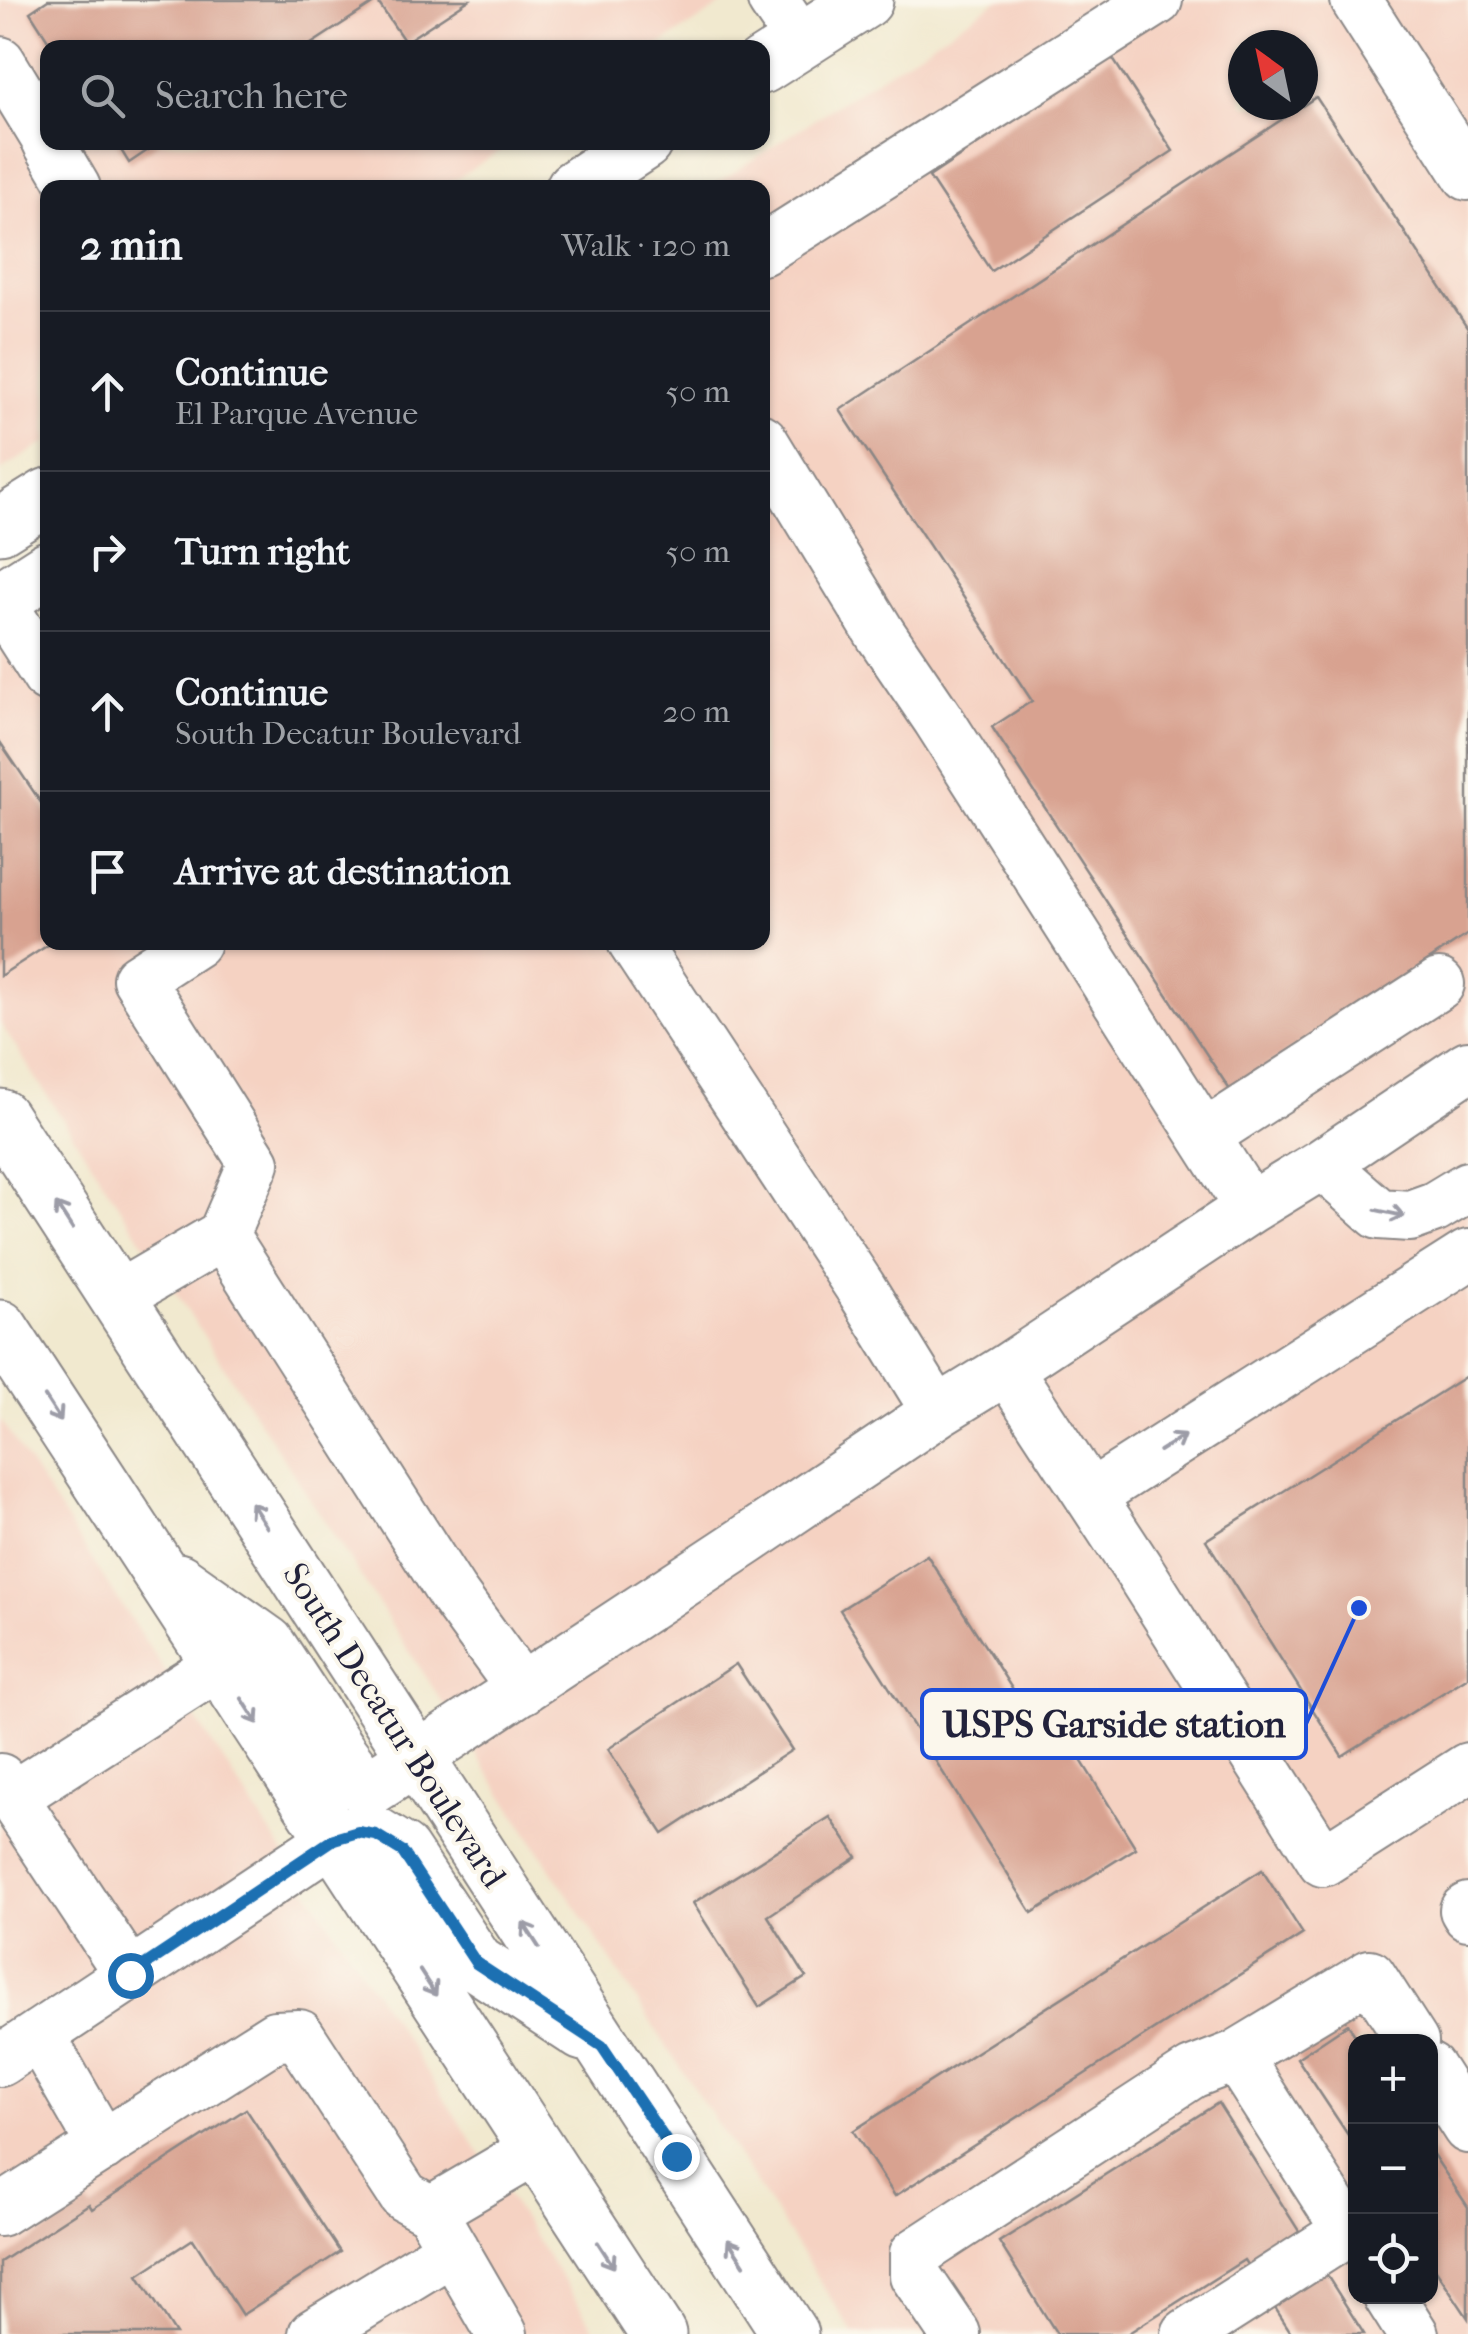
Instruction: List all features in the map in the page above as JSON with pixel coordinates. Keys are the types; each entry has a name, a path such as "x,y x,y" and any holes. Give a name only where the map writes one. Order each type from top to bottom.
{"main road":[{"path":"779,36 866,0"},
{"path":"0,601 40,574"},
{"name":"South Decatur Boulevard","path":"0,1117 790,2334"},
{"path":"5,1349 155,1564 658,2334"},
{"path":"155,1564 267,1644 361,1783 373,1786 416,1758"},
{"path":"334,1839 358,1832 376,1835 402,1851 476,1963 602,2046"}],"street":[{"path":"770,245 1158,0"},
{"path":"1356,0 1468,175"},
{"path":"0,62 40,129"},
{"path":"53,150 70,180"},
{"path":"770,453 881,635 1250,1208"},
{"path":"0,601 40,664"},
{"path":"117,1298 222,1235 254,1163 138,979 183,950"},
{"path":"639,950 851,1273 937,1412"},
{"path":"1204,1136 1439,984"},
{"path":"416,1758 1468,1066"},
{"path":"1322,1164 1378,1214 1410,1216 1468,1187"},
{"path":"222,1235 452,1593 522,1689"},
{"path":"1090,1496 1468,1254"},
{"path":"1007,1369 1323,1861 1468,1768"},
{"path":"130,1975 6,1788 220,1664"},
{"path":"103,2146 20,2048 334,1839"},
{"path":"954,2334 916,2275 914,2254 1192,2073 1236,2056 1370,1975 1407,2034"},
{"path":"0,2211 276,2036 299,2035 404,2196 442,2230 502,2334"},
{"path":"1236,2056 1348,2231"},
{"path":"1438,2081 1468,2128"},
{"path":"314,2334 537,2150"},
{"path":"1187,2334 1348,2239"},
{"path":"1395,2304 1413,2334"}],"shaded area":[{"path":"0,0 730,0 668,40 40,40 40,150 501,150 454,180 40,180 40,446 0,471"},
{"path":"998,0 1468,0 1468,2334 854,2334 0,1023 0,652 40,626 40,950 770,950 770,180 722,180"},
{"path":"0,1419 598,2334 0,2334"}],"building":[{"path":"48,0 469,0 408,40 404,40 377,1 317,40 48,40 30,12"},
{"path":"1111,56 1173,151 991,271 929,177"},
{"path":"1318,100 1468,329 1468,934 1230,1090 992,727 1032,701 840,410 1281,120 1318,120"},
{"path":"121,150 148,150 129,163"},
{"path":"0,742 40,801 40,950 0,976"},
{"path":"1468,1375 1468,1677 1342,1756 1206,1540"},
{"path":"927,1555 1037,1728 1054,1717 1136,1848 1032,1913 840,1610"},
{"path":"736,1664 792,1750 663,1834 608,1749"},
{"path":"830,1817 857,1857 768,1916 806,1977 759,2007 693,1903"},
{"path":"1262,1870 1303,1934 895,2196 853,2131"},
{"path":"1348,2024 1354,2034 1348,2034 1348,2135 1297,2058"},
{"path":"1218,2103 1364,2334 1292,2334 1244,2260 1127,2334 1057,2334 999,2242"},
{"path":"246,2109 340,2252 242,2315 193,2239 138,2275 176,2334 0,2334 0,2262 89,2204 92,2209"},
{"path":"1438,2162 1468,2207 1468,2318 1438,2273"}],"place":[{"name":"USPS Garside station","path":"1359,1608"}],"route":[{"path":"130,1975 334,1839 358,1832 376,1835 402,1851 476,1963 602,2046 676,2156"}]}
